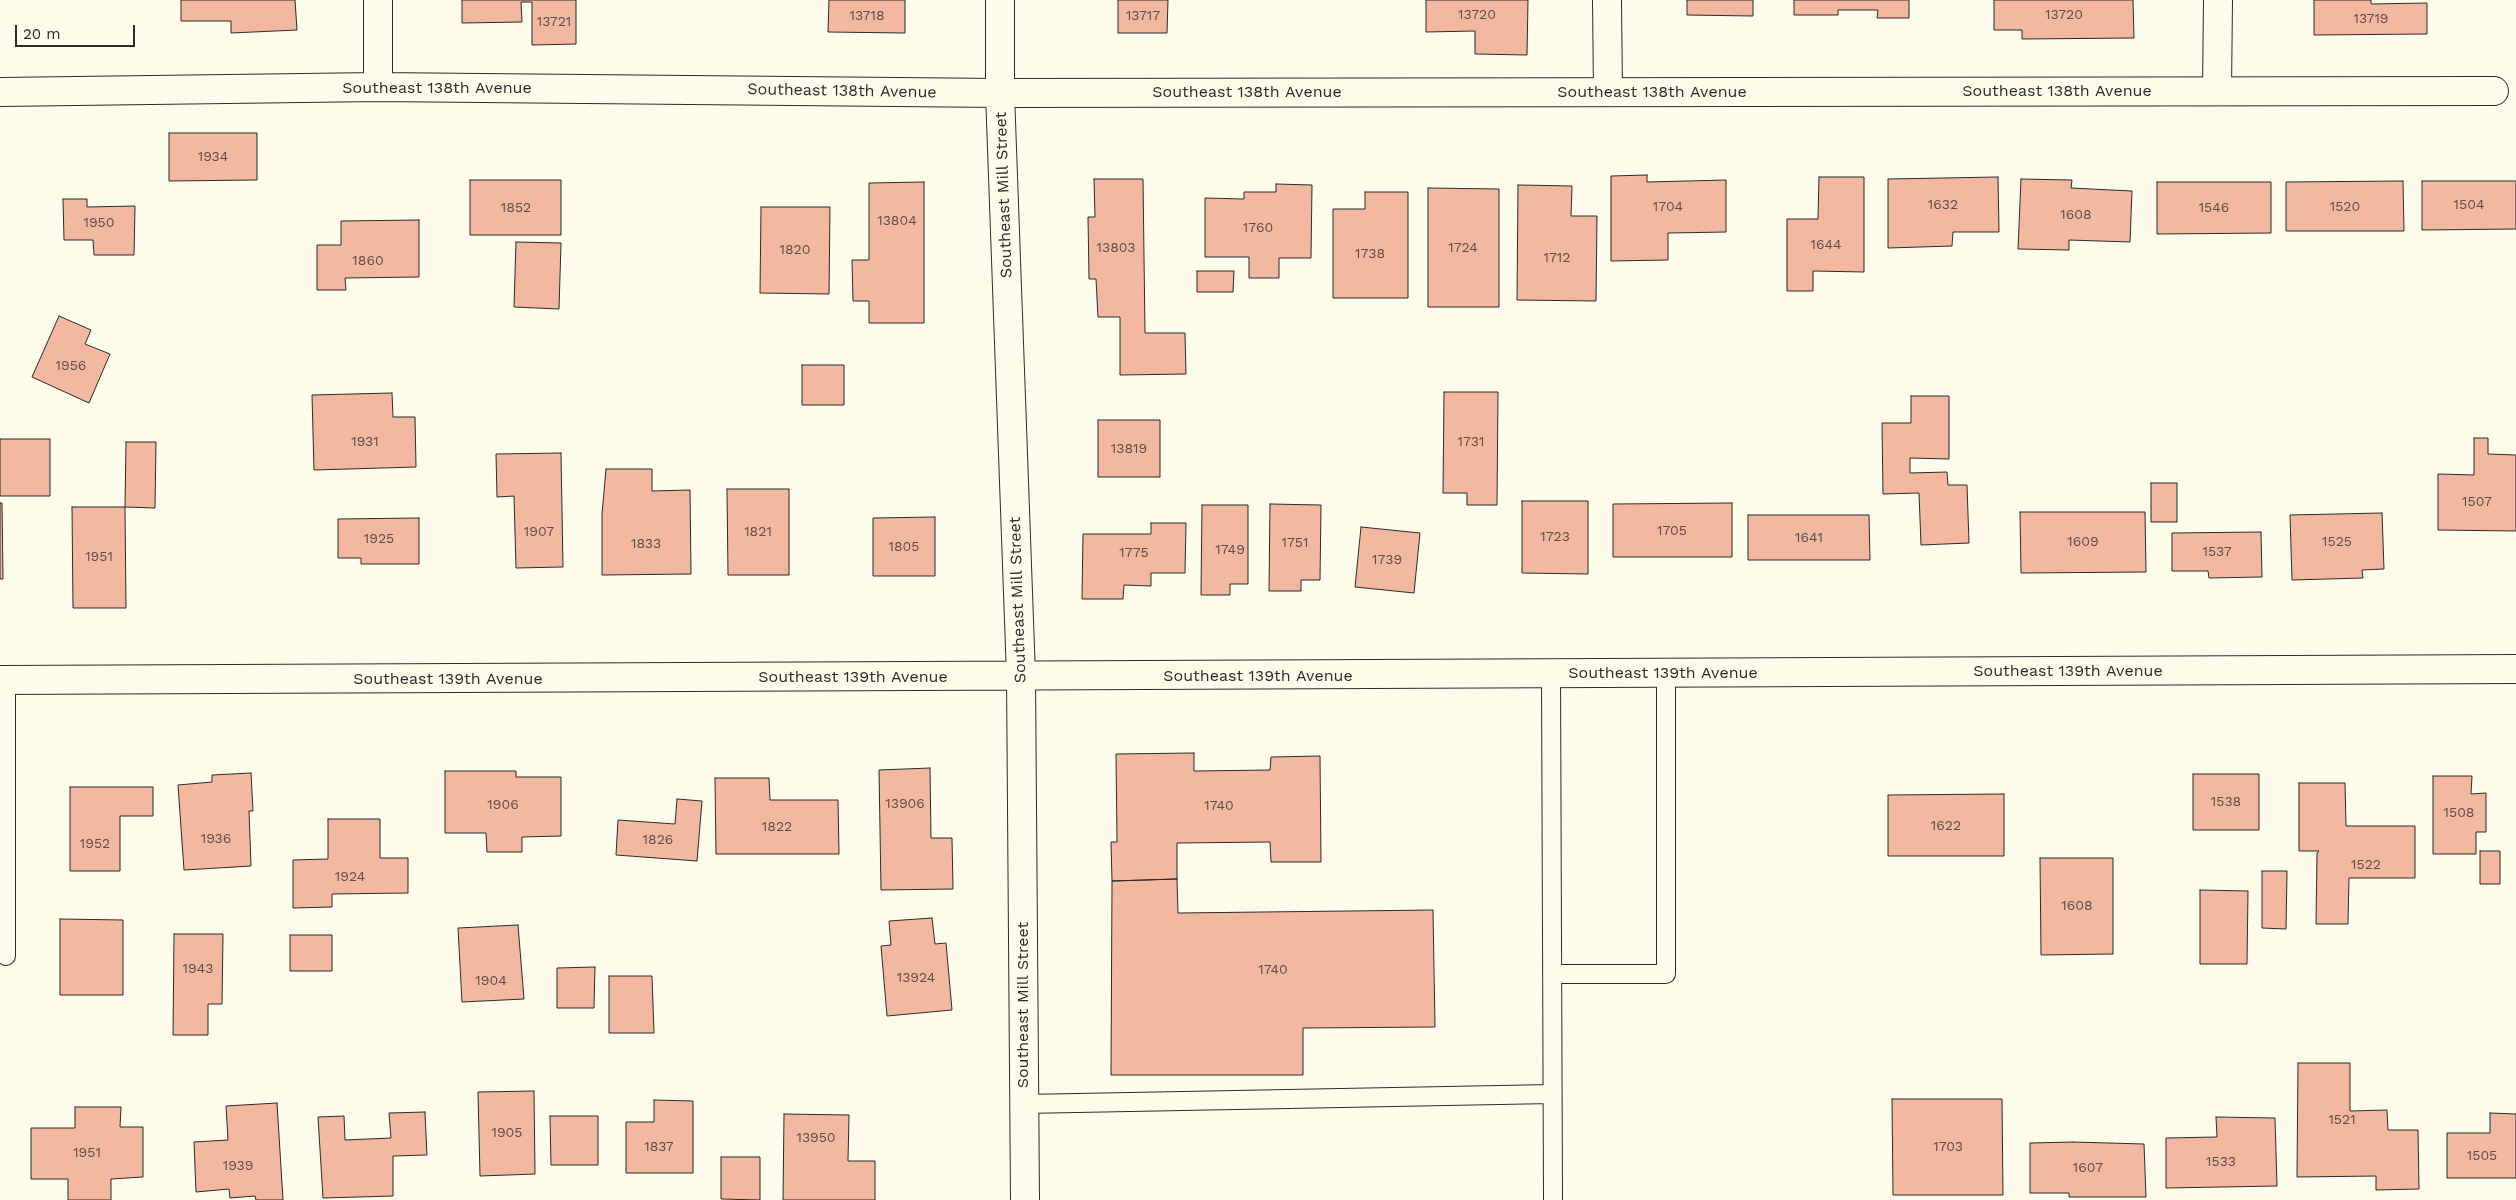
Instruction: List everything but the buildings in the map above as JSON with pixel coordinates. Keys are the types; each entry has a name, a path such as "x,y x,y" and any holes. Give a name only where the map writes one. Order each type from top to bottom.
{"street":[{"path":"378,0 378,87"},
{"name":"Southeast Mill Street","path":"1000,0 1000,93 1021,676 1025,1200"},
{"path":"1608,0 1608,92"},
{"path":"2217,91 2218,0"},
{"name":"Southeast 138th Avenue","path":"0,92 378,87 1000,93 2494,91"},
{"name":"Southeast 139th Avenue","path":"3,680 2516,669"}],"lane":[{"path":"1552,974 1666,974 1666,673"},
{"path":"1551,674 1553,1200"},
{"path":"3,680 6,956"},
{"path":"1024,1104 1552,1094"}]}
